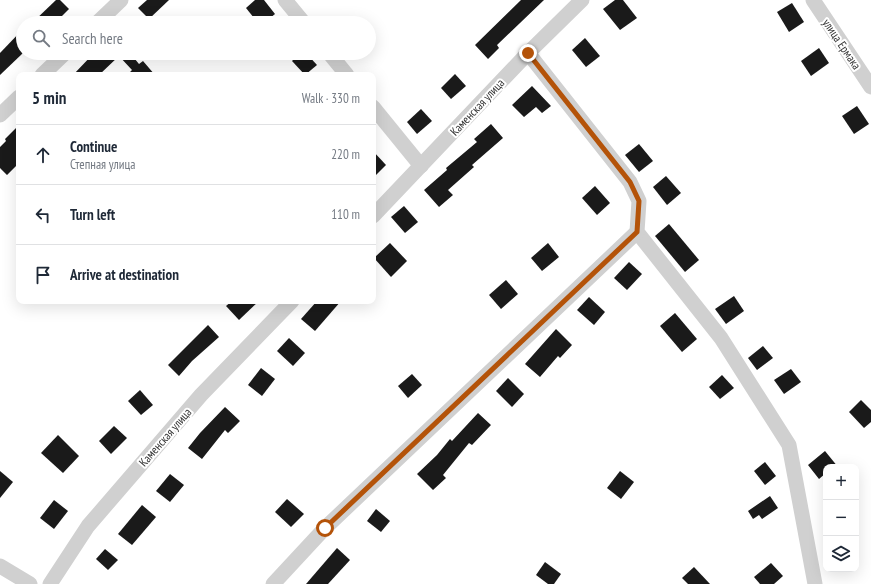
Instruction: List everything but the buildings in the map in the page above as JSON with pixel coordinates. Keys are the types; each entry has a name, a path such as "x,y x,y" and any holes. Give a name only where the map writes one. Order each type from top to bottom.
{"street":[{"path":"105,16 122,0"},
{"path":"285,0 298,16"},
{"name":"Каменская улица","path":"376,213 528,53 582,0"},
{"name":"улица Ермака","path":"813,0 871,87"},
{"path":"528,53 630,182 639,201 637,232 721,338 789,445 815,584"},
{"path":"45,72 58,60"},
{"path":"335,60 345,72"},
{"path":"0,115 16,100"},
{"path":"376,111 421,166"},
{"path":"273,584 325,528 637,232"},
{"name":"Каменская улица","path":"50,584 88,526 202,395 289,304"},
{"path":"0,566 30,584"}],"route":[{"path":"325,528 637,232 639,201 630,182 528,53"}]}
